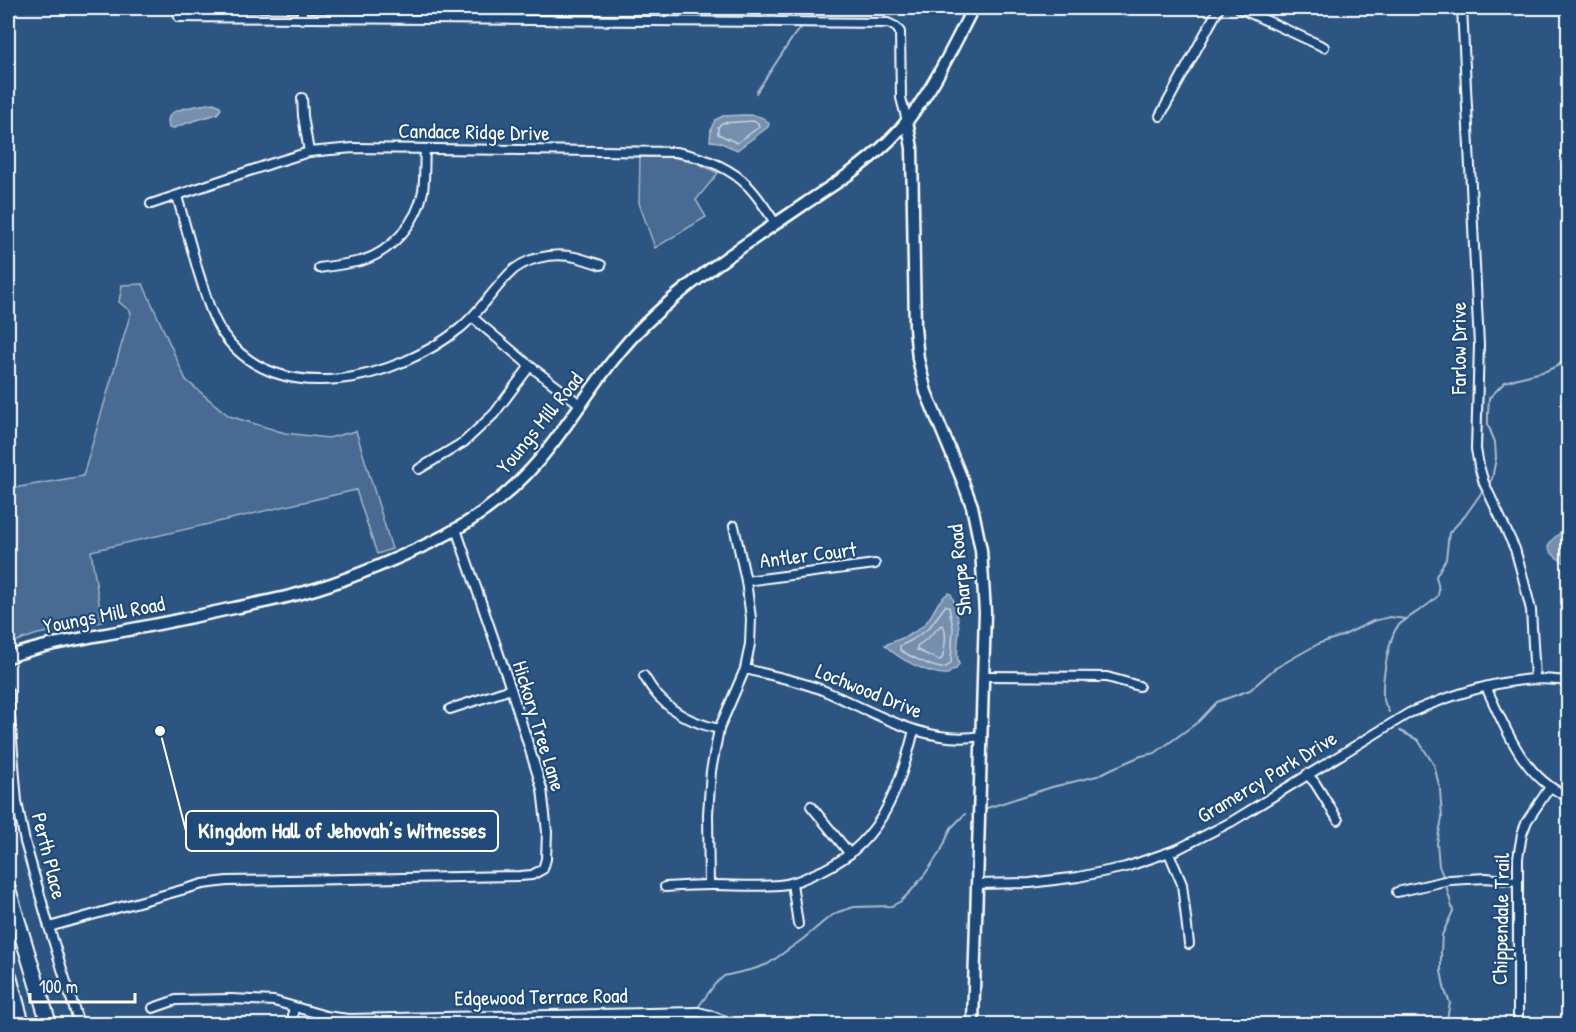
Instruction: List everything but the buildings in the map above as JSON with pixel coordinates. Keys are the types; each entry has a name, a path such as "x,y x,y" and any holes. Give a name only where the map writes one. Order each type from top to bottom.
{"highway":[{"path":"8,889 49,1024"},
{"path":"8,974 22,1024"}],"street":[{"path":"302,8 302,19"},
{"name":"Youngs Mill Road","path":"8,657 31,649 147,627 305,592 371,568 456,530 494,504 527,475 551,447 629,341 660,309 692,283 850,174 890,140 922,102 973,8"},
{"path":"1160,116 1219,8"},
{"path":"1239,8 1324,47"},
{"name":"Farlow Drive","path":"1462,8 1479,345 1476,449 1484,483 1515,549 1522,574 1531,610 1535,679"},
{"path":"179,17 888,23 900,32 901,98 907,121"},
{"path":"302,98 309,152"},
{"name":"Sharpe Road","path":"907,121 912,148 915,328 918,359 926,392 972,506 983,562 985,595 973,1024"},
{"name":"Candace Ridge Drive","path":"151,204 309,152 353,148 676,152 693,155 732,172 747,185 776,224"},
{"path":"319,268 360,261 373,256 385,250 404,232 416,213 423,192 425,150"},
{"path":"177,196 213,316 222,333 245,357 273,373 287,377 322,381 346,378 385,369 424,353 460,329 509,273 522,264 540,257 573,256 601,265"},
{"path":"472,317 581,405"},
{"path":"419,469 464,442 494,414 530,366"},
{"path":"709,885 709,789 719,729 745,669 750,644 751,618 746,581 734,526"},
{"name":"Hickory Tree Lane","path":"49,927 203,884 227,881 520,876 532,875 543,869 546,859 547,832 542,789 511,689 456,530"},
{"name":"Antler Court","path":"746,581 875,564"},
{"name":"Lochwood Drive","path":"745,669 805,683 914,730 948,737 981,736"},
{"path":"644,676 660,699 675,711 691,721 719,729"},
{"path":"983,676 1107,677 1139,686"},
{"name":"Gramercy Park Drive","path":"976,884 1030,883 1078,877 1126,867 1169,853 1231,822 1409,713 1460,693 1486,687 1535,679 1569,681"},
{"path":"1486,687 1506,732 1520,756 1550,787 1569,796"},
{"path":"450,709 511,689"},
{"name":"Perth Place","path":"8,692 17,802 49,927 80,1024"},
{"path":"665,887 762,886 792,883 840,862 864,842 887,810 902,772 914,730"},
{"path":"1307,774 1338,820"},
{"name":"Chippendale Trail","path":"1518,1024 1518,858 1527,821 1550,787"},
{"path":"811,806 849,854"},
{"path":"1169,853 1182,884 1189,944"},
{"path":"1397,892 1449,880 1486,878 1517,881"},
{"path":"792,883 798,924"},
{"name":"Edgewood Terrace Road","path":"153,1008 176,1000 231,999 274,1001 326,1016 348,1019 698,1012 733,1024"},
{"path":"293,1007 293,1024"}],"shaded area":[{"path":"640,157 673,157 695,162 718,173 696,200 706,217 655,248 639,203"},
{"path":"143,284 186,380 229,416 285,433 328,438 356,431 392,549 377,554 356,490 91,551 102,622 38,634 8,644 8,489 83,476 131,312 119,302 122,285"}],"water":[{"path":"214,103 221,109 217,114 169,128 169,117 174,112"},
{"path":"723,116 761,117 767,121 768,127 737,150 719,142 710,141 711,129 715,120"},
{"path":"1568,526 1568,564 1556,558 1548,547 1552,540"},
{"path":"949,593 955,606 959,629 957,651 959,664 956,669 948,674 940,674 923,669 906,661 885,645 921,628 941,599"}],"waterway":[{"path":"8,33 12,28 17,8"},
{"path":"810,18 819,8"},
{"path":"756,93 802,27"},
{"path":"1488,484 1492,479 1496,458 1495,442 1488,425 1489,398 1505,382 1546,371 1559,365 1568,354"},
{"path":"1389,712 1384,699 1383,687 1387,659 1395,631 1402,622 1432,602 1438,595 1436,576 1446,559 1449,533 1465,516 1484,489"},
{"path":"987,808 1052,787 1097,776 1141,756 1155,753 1198,722 1217,702 1250,690 1274,669 1320,643 1342,636 1373,621 1390,617 1406,619"},
{"path":"1400,731 1418,740 1434,765 1440,789 1442,818 1437,843 1439,866 1443,876"},
{"path":"696,1010 715,984 724,976 768,964 838,912 854,907 892,906 901,901 925,874 941,851 951,828 965,814"},
{"path":"1446,885 1453,911 1442,935 1441,971 1450,1003 1446,1024"},
{"path":"686,1024 693,1015"}],"place":[{"name":"Kingdom Hall of Jehovah’s Witnesses","path":"160,731"}]}
